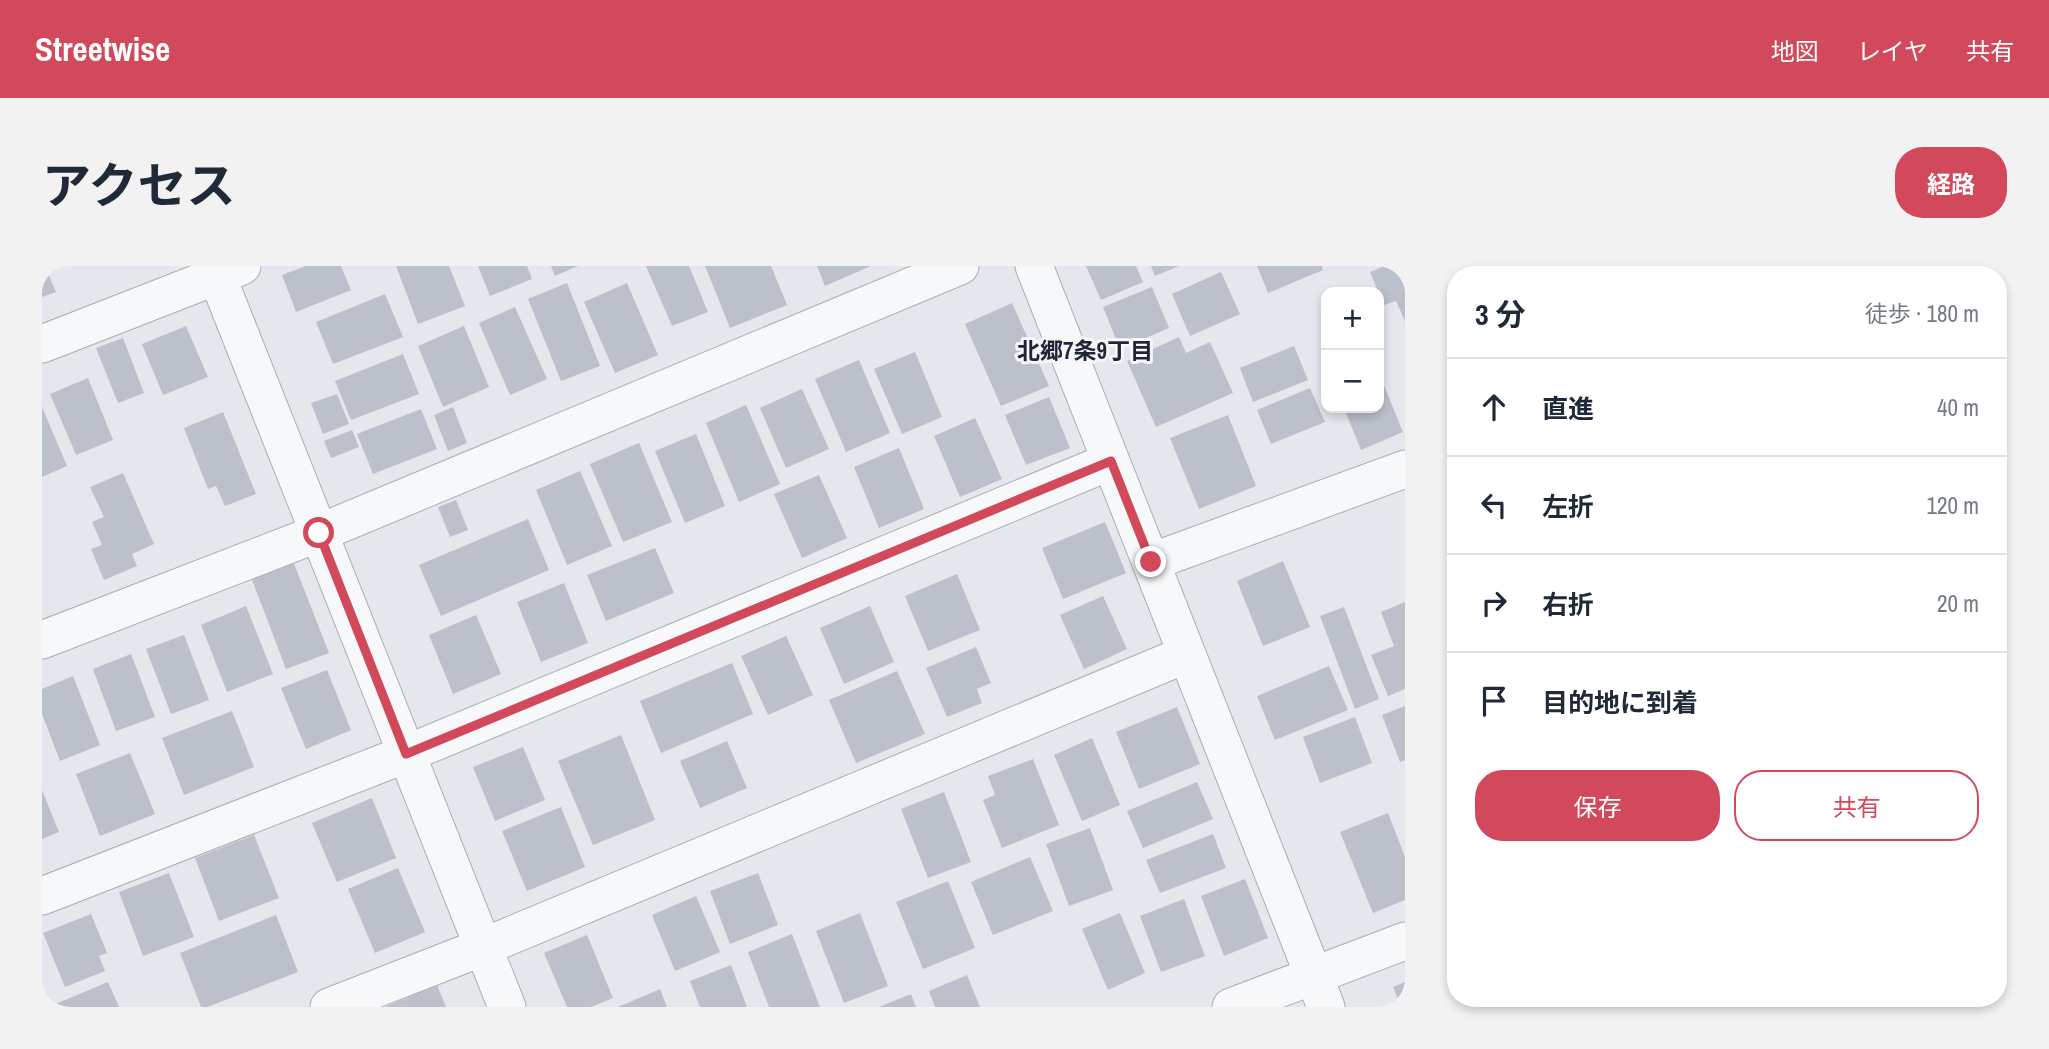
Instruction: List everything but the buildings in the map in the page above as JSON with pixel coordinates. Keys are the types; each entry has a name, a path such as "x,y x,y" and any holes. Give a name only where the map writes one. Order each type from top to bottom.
{"street":[{"path":"42,639 319,533 960,266"},
{"path":"1034,266 1319,991"},
{"path":"42,344 224,269 319,533 507,1007"},
{"path":"42,896 406,754 1111,461"},
{"path":"1151,562 1405,469"},
{"path":"329,1007 483,947 1187,654"},
{"path":"1231,1007 1319,991 1405,941"}],"district":[{"name":"北郷7条9丁目","path":"1085,350"}],"route":[{"path":"319,533 406,754 1111,461 1151,562"}]}
